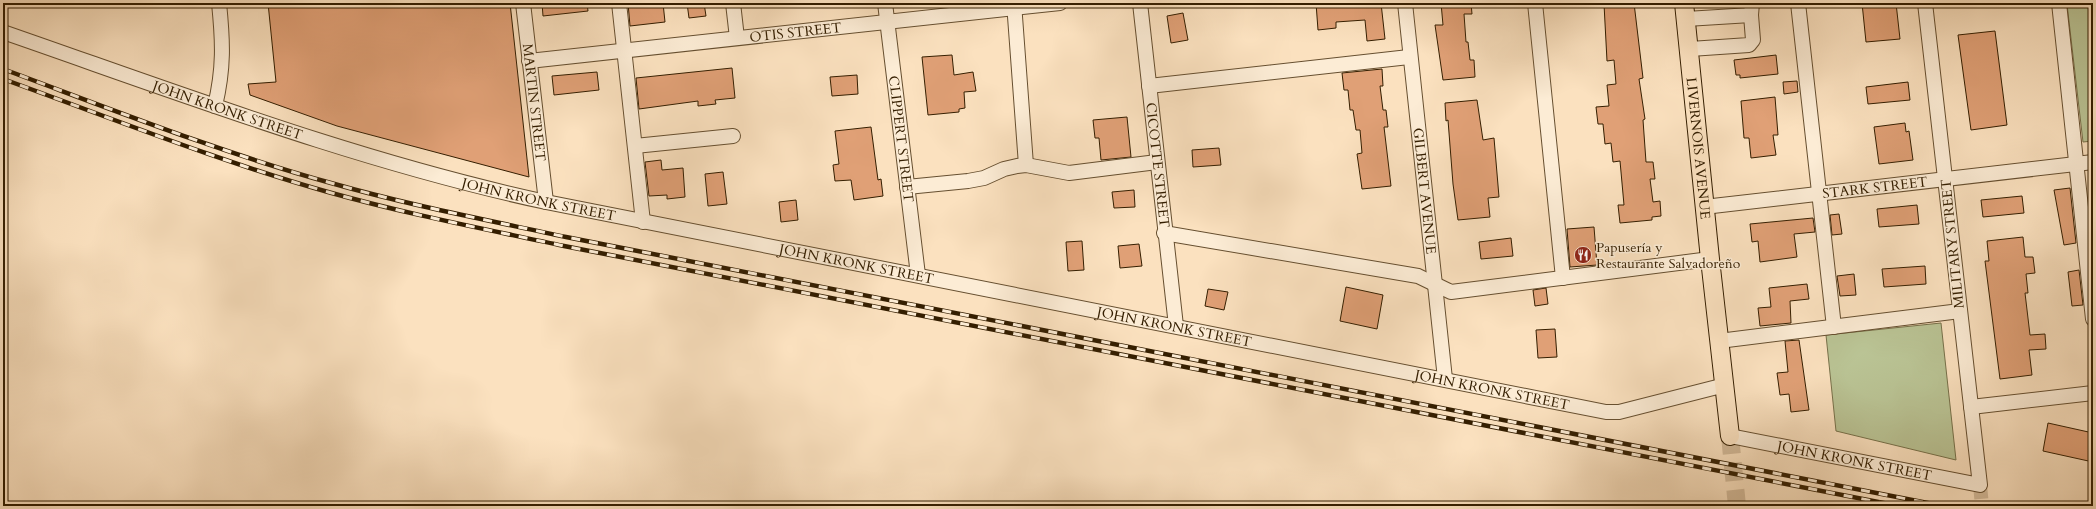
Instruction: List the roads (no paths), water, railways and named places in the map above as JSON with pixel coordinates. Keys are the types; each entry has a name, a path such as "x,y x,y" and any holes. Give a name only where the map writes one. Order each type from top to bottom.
{"main road":[{"name":"LIVERNOIS AVENUE","path":"1685,11 1690,49 1704,207 1730,436"}],"street":[{"path":"215,106 222,76 223,45 219,3"},
{"name":"MARTIN STREET","path":"523,3 546,202"},
{"path":"619,3 643,222"},
{"path":"733,3 737,38"},
{"name":"CLIPPERT STREET","path":"885,3 918,275"},
{"name":"OTIS STREET","path":"530,61 1014,6 1060,3"},
{"name":"CICOTTE STREET","path":"1140,3 1164,233 1176,326"},
{"name":"GILBERT AVENUE","path":"1405,3 1409,57 1445,379"},
{"path":"1535,3 1563,278"},
{"path":"1798,3 1834,327"},
{"name":"MILITARY STREET","path":"1925,3 1980,485"},
{"path":"2059,3 2093,319"},
{"path":"1014,6 1026,166"},
{"path":"1685,11 1752,9 1753,40 1749,45 1690,49"},
{"name":"JOHN KRONK STREET","path":"3,32 215,106 357,153 502,193 643,222 918,275 1606,412 1620,412 1724,385"},
{"path":"1148,86 1409,57"},
{"path":"634,146 733,136"},
{"path":"907,187 968,181 984,178 1004,169 1026,166 1069,173 1157,162"},
{"name":"STARK STREET","path":"1704,207 2093,162"},
{"path":"1164,233 1418,276 1451,292 1710,259"},
{"path":"1719,341 1960,311"},
{"path":"1971,407 2093,393"},
{"name":"JOHN KRONK STREET","path":"1730,436 1980,485"}],"tunnel":[{"path":"1730,436 1737,506"},
{"path":"1980,485 1982,506"}],"railway":[{"path":"3,69 248,158 331,183 418,205 566,237 1943,506"},
{"path":"3,79 246,167 328,192 416,214 564,246 1899,506"}],"place":[{"name":"Papusería y Restaurante Salvadoreño","path":"1583,255"}]}
